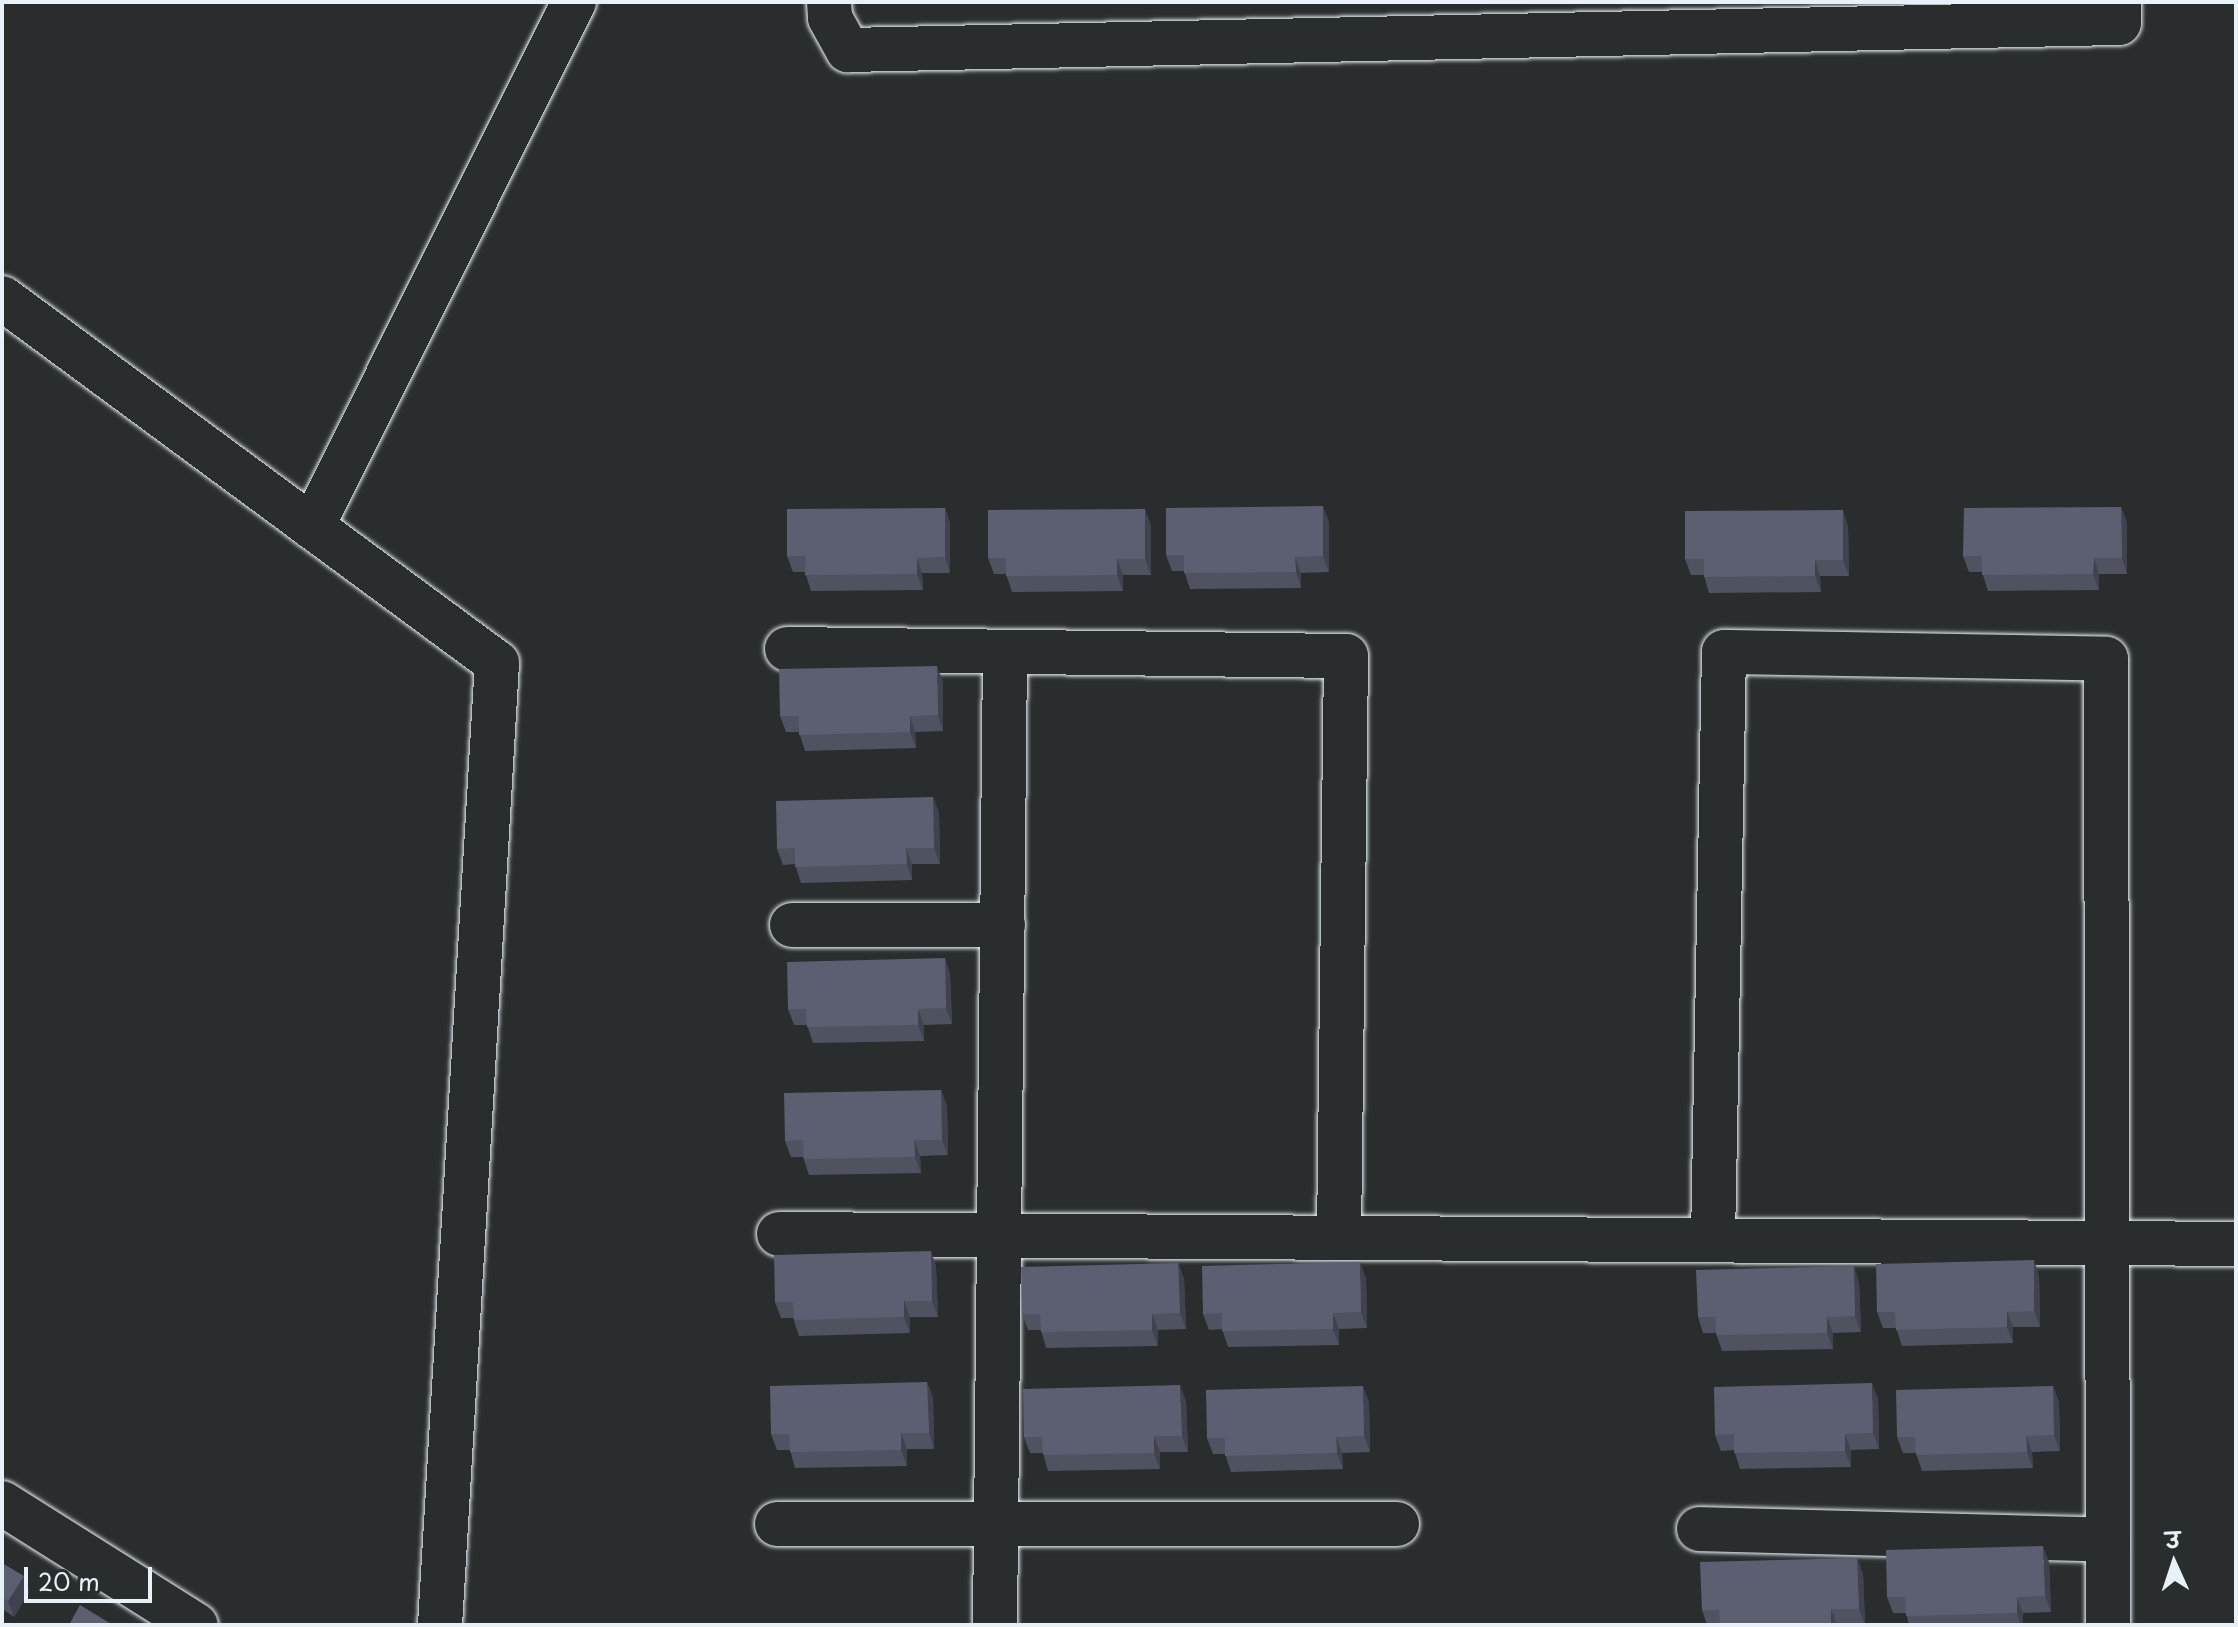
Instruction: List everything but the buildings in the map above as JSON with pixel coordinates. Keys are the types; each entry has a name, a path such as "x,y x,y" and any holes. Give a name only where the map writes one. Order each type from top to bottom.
{"street":[{"path":"312,527 574,2"},
{"path":"829,2 830,18 848,50 1387,21 1569,19 2119,23 2119,2"},
{"path":"7,313 312,527 497,663 440,1625"},
{"path":"787,649 1346,656 1339,1237"},
{"path":"995,1625 1005,652"},
{"path":"1713,1240 1724,652 2106,659 2108,1625"},
{"path":"792,925 1003,925"},
{"path":"779,1234 2236,1244"},
{"path":"2,1503 196,1625"},
{"path":"777,1524 1397,1524"},
{"path":"1699,1529 2108,1540"}]}
